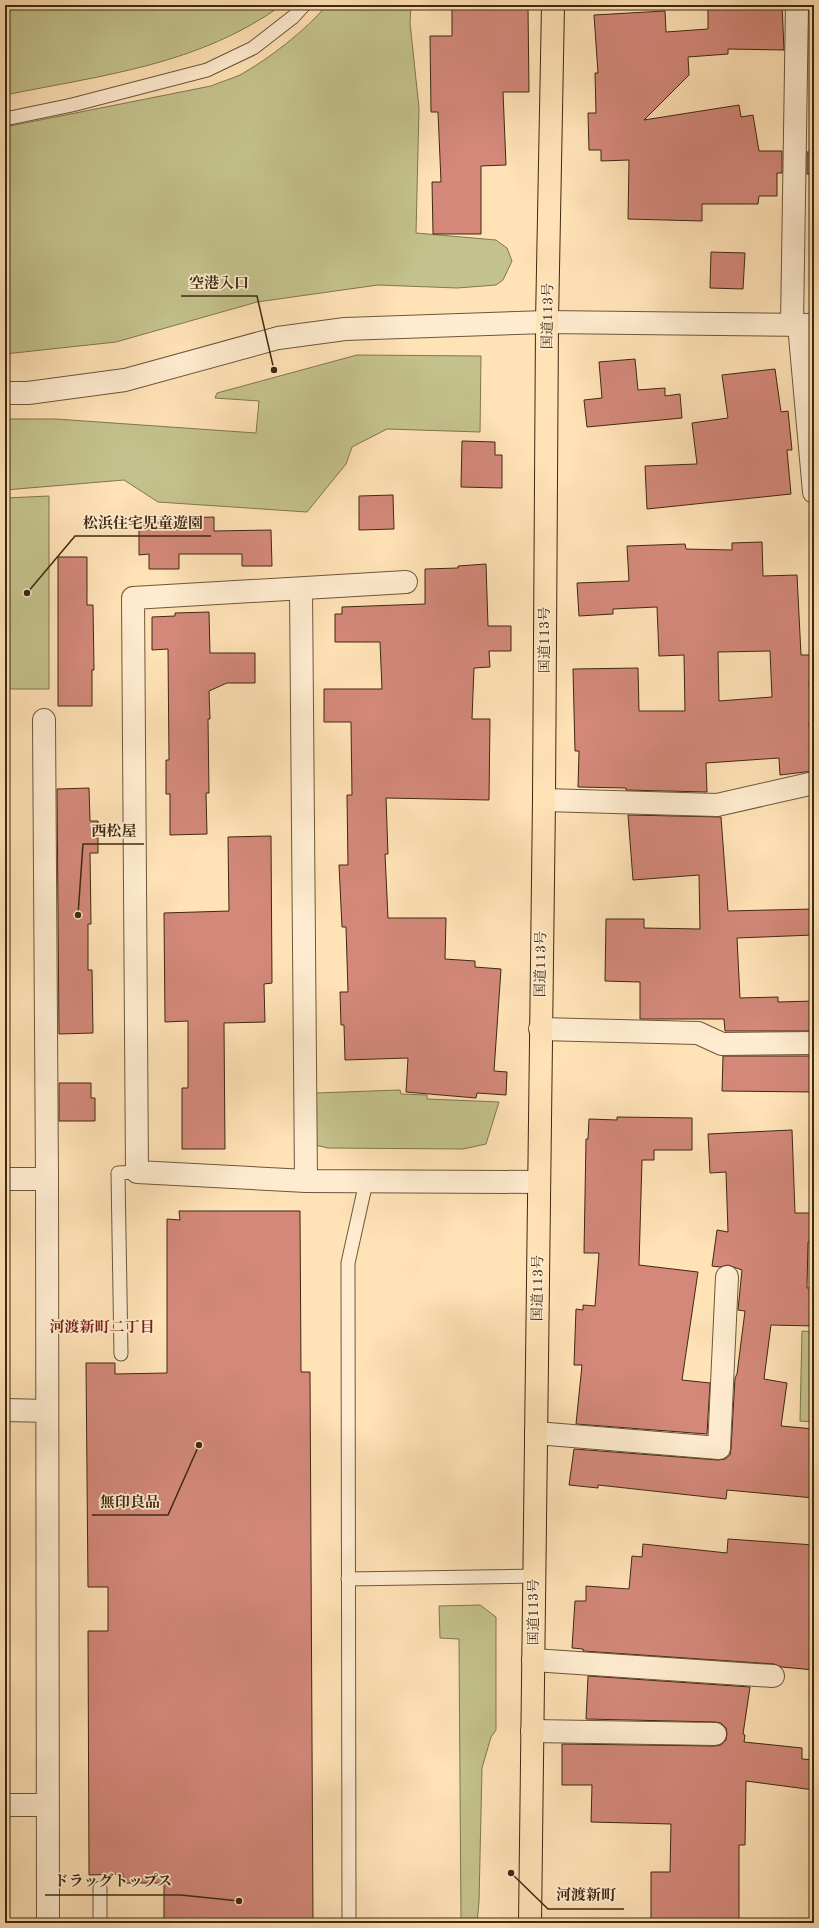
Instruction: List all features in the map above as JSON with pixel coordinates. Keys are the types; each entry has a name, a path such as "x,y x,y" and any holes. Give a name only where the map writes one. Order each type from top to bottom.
{"highway":[{"name":"国道113号","path":"530,1923 553,5"}],"street":[{"path":"797,5 806,79 802,325 814,492"},
{"path":"5,392 28,393 125,380 278,338 345,329 548,322 802,325"},
{"path":"406,582 133,598 137,1172 306,1181 539,1182"},
{"path":"301,589 306,1181"},
{"path":"44,720 47,1179 48,1923"},
{"path":"544,800 717,805 814,783"},
{"path":"540,1029 698,1033 722,1044 814,1044"},
{"path":"5,1179 47,1179"},
{"path":"536,1433 719,1448 727,1277"},
{"path":"5,1410 47,1411"},
{"path":"533,1660 772,1676"},
{"path":"532,1731 715,1734"},
{"path":"5,1805 47,1805"}],"lane":[{"path":"5,119 72,105 207,70 253,48 293,18 304,5"},
{"path":"121,1354 118,1173 137,1172"},
{"path":"349,1923 348,1267 366,1182"},
{"path":"348,1579 534,1576"},
{"path":"100,1888 100,1923"}],"shaded area":[{"path":"5,5 282,5 250,25 217,42 184,55 114,74 5,95"},
{"path":"327,5 411,5 410,23 419,108 416,233 496,240 507,248 512,261 503,280 496,285 457,288 378,285 257,302 116,342 5,354 5,127 211,86 233,78 275,52 308,25"},
{"path":"357,355 481,356 480,432 387,429 352,447 346,464 307,512 158,502 124,480 5,490 5,419 56,419 256,433 259,401 215,398 217,393"},
{"path":"49,496 49,689 5,689 5,498"},
{"path":"400,1090 401,1094 427,1095 427,1099 499,1102 486,1144 463,1149 328,1148 315,1145 316,1093"},
{"path":"802,1331 814,1332 814,1422 800,1421"},
{"path":"480,1605 496,1617 496,1730 491,1737 482,1768 479,1902 477,1923 461,1923 459,1639 440,1638 439,1606"}],"building":[{"path":"452,5 501,5 501,9 528,8 529,92 503,92 506,165 481,166 481,234 433,234 432,182 441,182 438,112 431,112 430,36 452,36"},
{"path":"708,5 782,5 784,50 728,49 728,54 688,57 689,75 644,120 739,105 741,117 753,115 759,151 782,151 782,173 777,173 777,196 759,196 758,204 702,204 702,221 628,219 629,160 601,161 601,150 589,150 588,113 596,113 595,73 598,73 594,15 665,11 666,32 708,29"},
{"path":"807,152 814,152 814,174 807,174"},
{"path":"711,252 745,253 743,289 710,288"},
{"path":"635,359 638,390 665,388 665,396 680,394 682,418 587,427 584,400 602,398 599,362"},
{"path":"775,369 781,412 788,411 792,450 787,450 791,494 647,509 645,466 697,464 692,423 728,418 722,375"},
{"path":"462,441 495,442 495,455 502,455 502,488 461,487"},
{"path":"393,495 394,529 359,530 359,496"},
{"path":"214,517 214,531 271,530 272,566 242,566 242,554 179,554 179,569 149,569 149,554 139,555 139,522 183,522 183,518"},
{"path":"762,542 763,576 797,575 801,655 811,655 812,681 809,681 812,723 809,723 813,771 780,775 779,758 706,763 707,792 578,787 579,751 575,751 573,669 638,668 639,711 685,711 684,655 659,656 657,607 613,609 613,614 579,616 577,583 629,581 627,546 685,544 686,549 732,550 732,543","holes":["770,651 772,697 719,701 718,652"]},
{"path":"58,557 87,557 87,605 93,605 94,670 92,670 92,706 58,706"},
{"path":"486,564 488,626 511,626 511,651 489,651 490,667 474,668 472,719 490,719 489,800 386,798 388,854 385,854 388,918 446,918 445,959 475,961 475,967 501,969 494,1071 507,1072 506,1095 477,1093 476,1098 406,1092 408,1058 345,1060 344,1025 341,1025 340,992 348,992 346,927 342,927 339,865 348,865 347,795 352,795 351,722 324,722 324,689 382,689 380,642 335,642 335,614 342,614 342,607 425,604 425,569 458,568 458,566"},
{"path":"209,612 210,653 255,653 255,683 227,683 209,691 209,793 206,793 207,834 170,835 170,794 166,794 166,760 169,760 168,649 152,650 152,617 175,616 175,613"},
{"path":"89,788 90,821 98,821 98,853 90,853 91,924 88,924 88,970 92,970 93,1033 59,1034 57,789"},
{"path":"628,815 721,817 728,911 814,909 814,935 737,938 740,998 778,997 778,1002 814,1001 814,1031 725,1031 724,1019 640,1019 640,982 605,981 606,919 644,919 644,928 700,929 699,875 633,880"},
{"path":"271,836 272,983 264,984 265,1022 224,1023 225,1149 182,1149 182,1088 188,1088 188,1021 165,1022 164,913 229,911 228,837"},
{"path":"723,1056 814,1056 814,1092 722,1091"},
{"path":"59,1083 91,1083 91,1098 95,1098 95,1121 59,1121"},
{"path":"617,1117 692,1118 692,1150 654,1150 654,1160 642,1160 639,1265 698,1272 682,1380 710,1383 707,1434 576,1424 582,1365 574,1365 576,1309 583,1310 583,1305 595,1306 599,1253 584,1253 586,1139 588,1139 589,1119 617,1120"},
{"path":"792,1130 795,1213 812,1213 811,1242 808,1242 807,1288 814,1288 814,1326 771,1325 764,1379 787,1383 781,1426 814,1429 814,1498 727,1490 726,1499 598,1485 598,1488 569,1485 574,1449 718,1460 725,1459 730,1455 735,1378 737,1374 745,1311 738,1310 742,1270 728,1265 720,1267 712,1266 717,1230 728,1232 726,1172 710,1173 708,1134"},
{"path":"179,1211 300,1211 301,1372 310,1372 313,1923 164,1923 164,1883 123,1883 123,1874 89,1875 88,1631 108,1631 108,1587 88,1587 86,1363 115,1363 115,1374 167,1373 167,1219 180,1220"},
{"path":"728,1539 814,1545 814,1670 782,1667 774,1664 583,1651 583,1649 572,1648 575,1601 586,1601 586,1586 629,1589 632,1556 642,1557 643,1544 727,1553"},
{"path":"588,1676 750,1687 743,1734 745,1735 744,1742 802,1748 802,1759 814,1760 814,1790 746,1781 745,1845 739,1845 739,1923 651,1923 651,1872 670,1872 671,1824 591,1822 592,1785 562,1785 562,1744 715,1746 721,1745 726,1740 726,1728 721,1723 715,1722 586,1719"}],"place":[{"name":"空港入口","path":"274,370"},
{"name":"松浜住宅児童遊園","path":"27,593"},
{"name":"西松屋","path":"78,915"},
{"name":"無印良品","path":"199,1445"},
{"name":"河渡新町","path":"511,1873"},
{"name":"ドラッグトップス","path":"239,1901"}],"district":[{"name":"河渡新町二丁目","path":"102,1328"}]}
